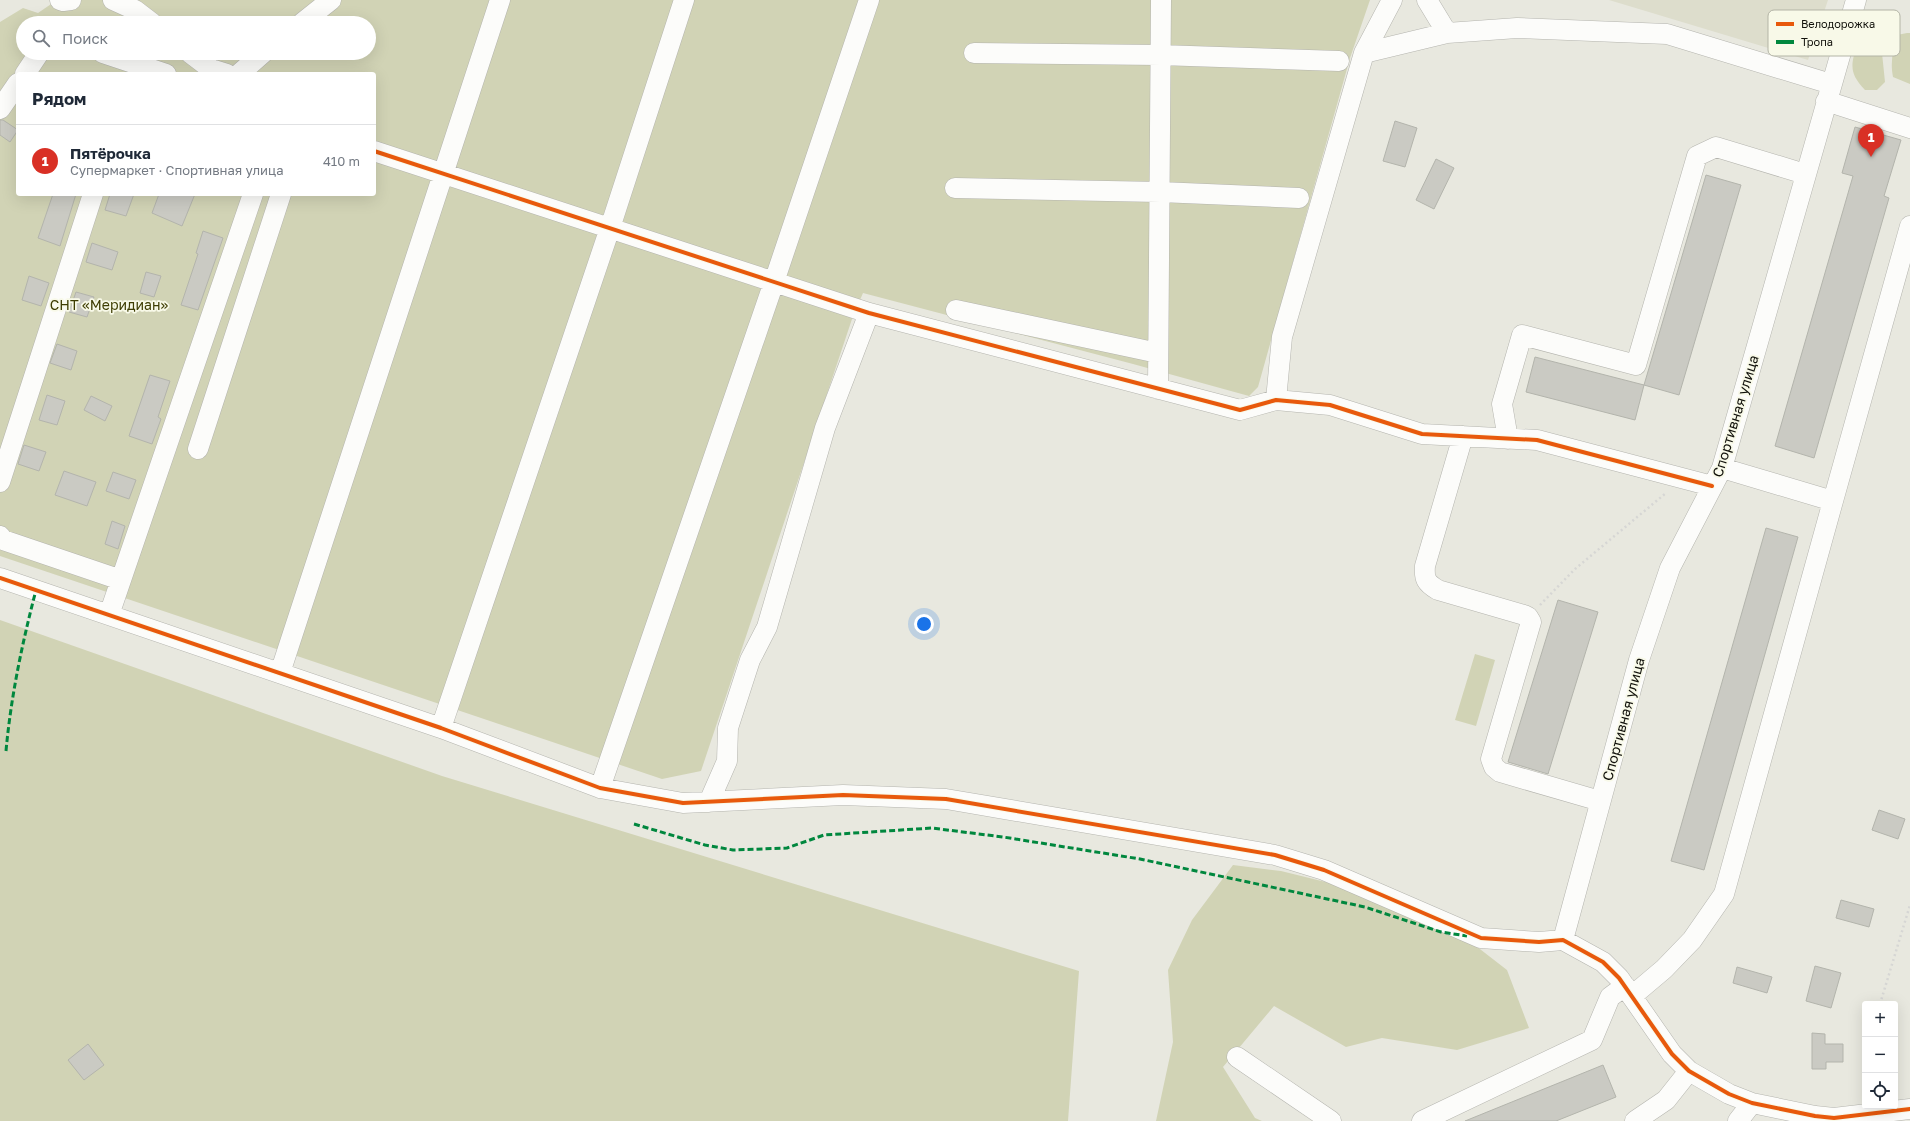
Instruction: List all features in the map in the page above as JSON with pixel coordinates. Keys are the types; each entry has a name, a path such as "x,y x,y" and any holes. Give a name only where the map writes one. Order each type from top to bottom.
{"street":[{"path":"60,0 70,0"},
{"path":"113,0 135,10 143,16"},
{"path":"311,16 331,0"},
{"path":"280,673 500,0"},
{"path":"442,728 610,228 684,0"},
{"path":"600,788 869,0"},
{"path":"1158,389 1161,0"},
{"path":"1276,400 1282,337 1364,53 1392,0"},
{"path":"1427,0 1447,33"},
{"name":"Спортивная улица","path":"1853,10 1856,0"},
{"path":"1364,53 1447,33 1517,28 1667,34 1829,93 1910,128"},
{"path":"974,53 1160,55 1339,61"},
{"name":"Спортивная улица","path":"1562,940 1639,660 1670,568 1722,468 1840,56"},
{"path":"25,72 34,60"},
{"path":"116,60 133,69 153,72"},
{"path":"200,60 212,69 222,72"},
{"path":"241,72 255,60"},
{"path":"0,109 16,86"},
{"path":"1508,439 1502,404 1522,335 1636,365 1697,156 1716,147 1806,174"},
{"path":"376,152 869,313 1240,410 1276,400 1330,405 1422,434 1536,440 1712,486"},
{"path":"955,188 1160,192 1299,198"},
{"path":"0,482 92,196"},
{"path":"109,615 252,196"},
{"path":"198,449 280,196"},
{"path":"1432,1119 1592,1040 1610,997 1629,991 1664,969 1692,940 1724,894 1910,226"},
{"path":"956,310 1158,353"},
{"path":"709,802 727,761 728,728 750,660 767,627 825,428 869,313"},
{"path":"1463,436 1425,566 1424,576 1428,584 1438,590 1528,617 1531,622 1492,759 1494,766 1500,772 1600,801"},
{"path":"1722,468 1833,501"},
{"path":"0,536 3,540 121,580"},
{"path":"0,578 442,728 600,788 683,803 843,795 946,799 1275,855 1324,870 1481,938 1539,942 1562,940 1603,962 1629,991 1672,1054 1689,1071 1729,1094 1752,1103 1815,1116 1834,1118 1910,1109"},
{"path":"1237,1057 1330,1121"},
{"path":"1635,1121 1666,1100 1689,1071"},
{"path":"1738,1121 1752,1103"}],"path":[{"path":"1528,617 1575,569 1683,478"},
{"path":"1881,1001 1910,905"}],"shaded area":[{"path":"1609,0 1828,0 1825,10 1768,10 1768,48"},
{"path":"1795,56 1809,56 1808,60"}],"green space":[{"name":"СНТ «Меридиан»","path":"57,0 1370,0 1350,58 1258,387 1249,396 863,293 853,316 701,771 662,779 0,556 0,22 23,8 38,13"},
{"path":"1910,33 1910,84 1893,77 1892,56 1900,56 1900,34"},
{"path":"1854,56 1882,56 1885,82 1877,90 1865,90 1853,73"},
{"path":"0,620 442,776 1079,971 1068,1121 0,1121"},
{"path":"1475,654 1495,660 1476,726 1455,720"},
{"path":"1233,865 1281,871 1354,889 1445,922 1507,970 1529,1028 1457,1050 1382,1038 1346,1047 1274,1006 1223,1067 1255,1118 1262,1121 1156,1121 1173,1042 1168,970 1192,920"}],"building":[{"path":"0,120 3,120 16,129 16,133 10,142 0,135"},
{"path":"1395,121 1417,128 1405,167 1383,161"},
{"path":"1855,127 1901,140 1884,196 1889,198 1814,458 1775,446 1853,176 1842,173"},
{"path":"1436,159 1454,168 1434,209 1416,200"},
{"path":"1706,175 1741,185 1679,395 1644,385"},
{"path":"52,196 75,196 60,246 38,238"},
{"path":"109,196 133,196 126,216 105,210"},
{"path":"158,196 194,196 182,226 152,213"},
{"path":"203,231 223,238 198,310 181,305 198,254 196,253"},
{"path":"92,243 118,252 112,270 86,262"},
{"path":"146,272 161,276 154,297 140,293"},
{"path":"29,276 49,283 41,306 22,300"},
{"path":"76,292 94,297 87,317 69,312"},
{"path":"57,344 77,351 71,370 50,363"},
{"path":"1535,357 1644,385 1635,420 1526,392"},
{"path":"150,375 170,381 158,417 161,419 152,444 129,436"},
{"path":"47,395 65,401 57,425 39,420"},
{"path":"91,396 112,406 105,421 84,410"},
{"path":"24,445 46,452 39,471 18,464"},
{"path":"64,471 96,482 87,506 55,495"},
{"path":"113,472 136,480 129,499 106,491"},
{"path":"112,521 125,526 118,549 105,544"},
{"path":"1766,528 1798,537 1704,870 1671,861"},
{"path":"1558,600 1598,612 1548,774 1508,762"},
{"path":"1879,810 1905,819 1898,839 1872,830"},
{"path":"1841,900 1874,909 1869,927 1836,918"},
{"path":"1815,966 1841,973 1831,1008 1806,1001"},
{"path":"1737,967 1772,977 1767,993 1733,983"},
{"path":"1812,1033 1825,1034 1825,1044 1843,1044 1843,1062 1826,1062 1826,1069 1812,1069"},
{"path":"88,1044 104,1065 84,1080 68,1060"},
{"path":"1603,1065 1616,1097 1556,1121 1465,1121"}],"marked path":[{"path":"6,751 18,670 36,590"},
{"path":"634,824 705,845 733,850 787,848 824,835 932,828 1003,837 1140,859 1365,907 1441,932 1467,936"}],"cycle path":[{"path":"376,152 869,313 1240,410 1276,400 1330,405 1422,434 1537,440 1712,486"},
{"path":"0,578 441,728 600,788 683,803 843,795 946,799 1275,855 1324,870 1481,938 1539,942 1563,940 1603,962 1619,978 1672,1054 1689,1071 1729,1094 1752,1103 1815,1116 1834,1118 1910,1109"}],"place":[{"name":"Пятёрочка","path":"1871,157"}]}
